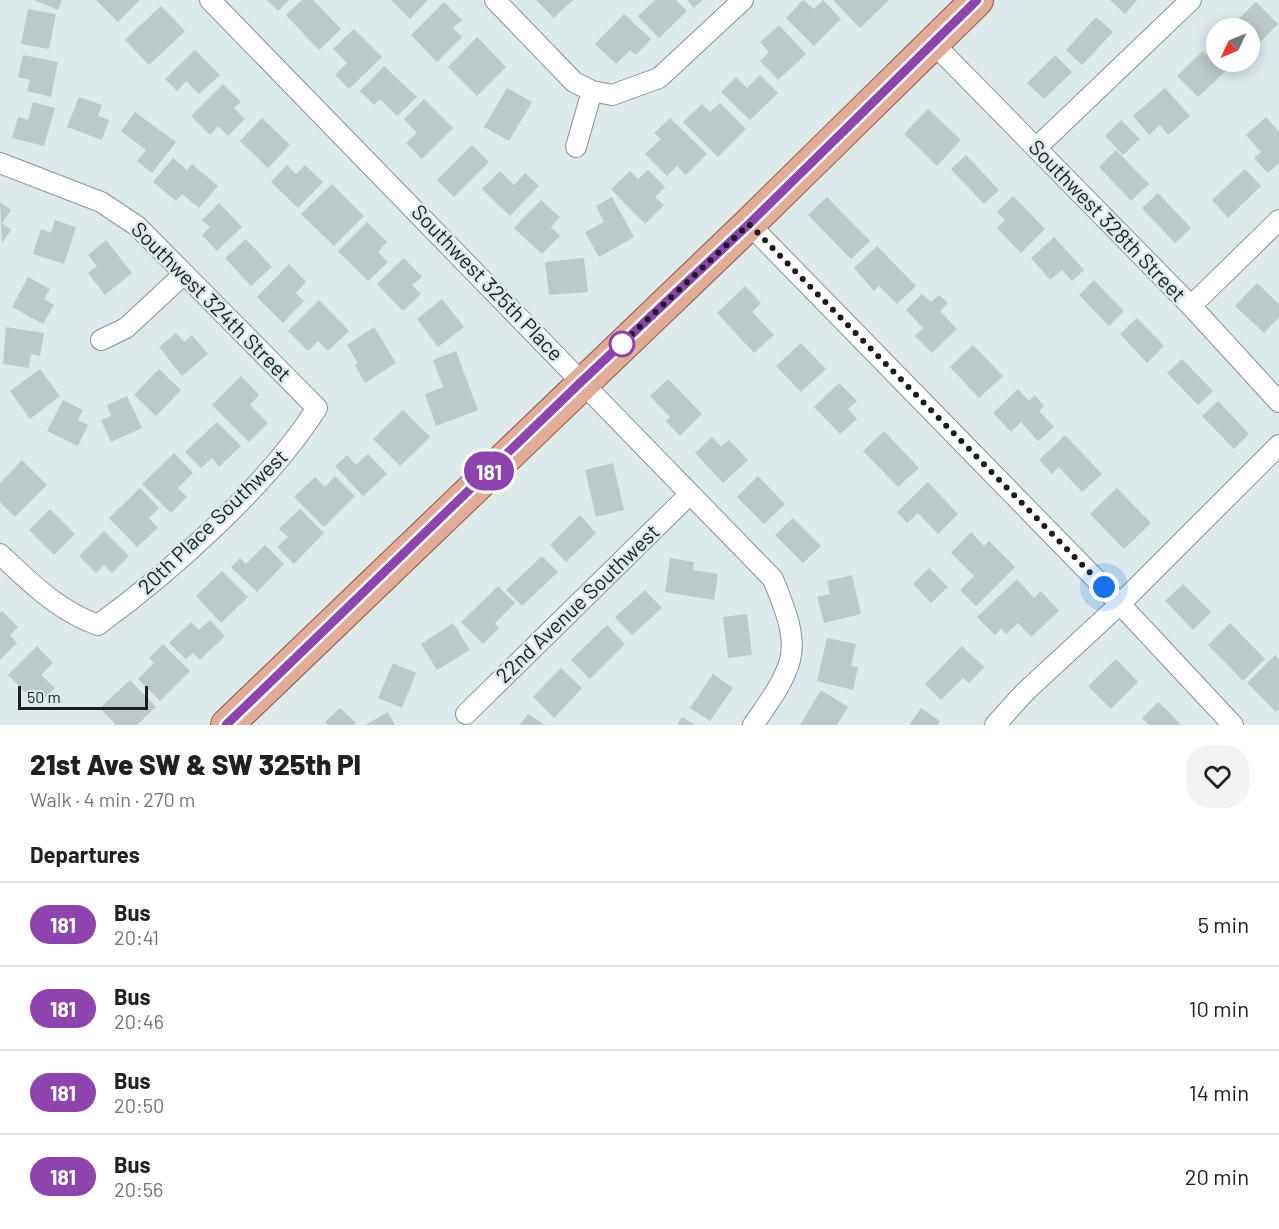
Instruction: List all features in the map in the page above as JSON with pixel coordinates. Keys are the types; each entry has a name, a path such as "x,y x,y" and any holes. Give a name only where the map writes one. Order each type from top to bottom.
{"main road":[{"path":"226,725 582,381 749,224 977,0"}],"street":[{"name":"Southwest 325th Place","path":"210,0 773,579 788,616 790,659 771,699 753,725"},
{"path":"495,0 574,82 592,91 612,95 659,78 743,0"},
{"path":"1036,148 1191,0"},
{"name":"Southwest 328th Street","path":"933,43 1191,306 1279,402"},
{"path":"576,147 592,91"},
{"name":"Southwest 324th Street","path":"0,163 101,202 137,226 317,408"},
{"path":"1191,306 1279,220"},
{"path":"749,224 1120,604 1233,725"},
{"path":"101,340 126,328 184,273"},
{"name":"20th Place Southwest","path":"0,554 51,602 77,617 98,625 164,573 238,502 296,442 317,408"},
{"path":"995,725 1025,692 1120,604 1279,445"},
{"name":"22nd Avenue Southwest","path":"466,714 689,495"}],"building":[{"path":"34,0 62,0 58,10"},
{"path":"96,0 140,0 118,22"},
{"path":"267,0 289,0 278,11"},
{"path":"302,0 313,0 341,29 319,50 286,15"},
{"path":"391,0 428,0 410,19"},
{"path":"536,0 573,0 554,18"},
{"path":"655,0 676,0 687,11 659,38 638,16"},
{"path":"687,0 703,0 694,8"},
{"path":"803,0 814,9 823,0 841,19 814,46 786,18"},
{"path":"833,0 889,0 860,28"},
{"path":"1110,0 1137,0 1125,14"},
{"path":"444,2 462,20 453,28 462,37 437,62 411,35"},
{"path":"1256,2 1278,24 1260,42 1260,18 1239,18"},
{"path":"161,6 185,31 149,65 125,40"},
{"path":"28,9 56,14 49,49 21,44"},
{"path":"624,14 651,39 636,55 630,50 616,64 595,44"},
{"path":"1096,17 1113,32 1082,65 1066,50"},
{"path":"779,25 806,54 778,80 760,61 769,52 760,42"},
{"path":"354,29 382,57 349,89 335,75 347,63 333,49"},
{"path":"477,37 506,67 477,96 448,67"},
{"path":"195,50 220,75 199,94 186,81 177,91 165,79"},
{"path":"1203,51 1206,54 1206,72 1225,72 1198,97 1177,76"},
{"path":"23,55 58,62 51,97 27,91 30,80 18,77"},
{"path":"1055,55 1072,72 1044,99 1027,83"},
{"path":"384,66 417,97 397,116 380,99 374,105 360,91"},
{"path":"760,75 778,93 750,120 721,92 736,77 747,88"},
{"path":"223,84 241,102 234,108 245,119 228,136 218,126 210,135 191,116"},
{"path":"507,88 532,102 509,141 484,127"},
{"path":"1165,88 1190,116 1168,135 1160,125 1149,135 1133,116"},
{"path":"79,97 102,105 98,116 109,120 102,140 67,127"},
{"path":"424,99 453,128 422,159 406,143 417,133 404,119"},
{"path":"33,102 55,108 44,146 12,138 18,117 28,120"},
{"path":"720,103 746,129 718,157 683,122 702,104 710,112"},
{"path":"928,109 961,140 937,166 904,134"},
{"path":"135,112 176,142 152,173 137,161 146,150 121,131"},
{"path":"1266,117 1279,132 1279,163 1268,173 1254,158 1261,152 1246,135"},
{"path":"262,118 290,145 268,168 240,141"},
{"path":"670,118 707,154 686,175 677,166 667,176 645,154 661,139 654,133"},
{"path":"1121,120 1140,139 1123,155 1105,136"},
{"path":"472,145 489,162 454,197 437,180"},
{"path":"1116,150 1149,184 1131,201 1099,167"},
{"path":"966,155 999,190 984,204 951,169"},
{"path":"173,158 187,170 192,164 218,186 199,208 182,194 176,201 153,182"},
{"path":"287,165 296,174 305,165 323,182 298,208 271,182"},
{"path":"1245,169 1261,186 1228,218 1212,200"},
{"path":"648,170 665,187 655,197 664,205 645,224 611,189 630,171 638,179"},
{"path":"500,171 514,185 525,173 539,186 510,216 482,189"},
{"path":"332,184 364,216 334,246 301,214"},
{"path":"1158,193 1191,228 1175,243 1142,208"},
{"path":"1013,196 1045,229 1021,253 997,228 1005,220 997,212"},
{"path":"612,197 634,237 599,257 585,232 604,222 596,206"},
{"path":"827,197 870,241 851,259 808,215"},
{"path":"541,200 560,217 551,227 560,236 542,254 514,228"},
{"path":"0,202 11,210 2,223 11,230 2,243"},
{"path":"219,203 242,227 217,251 202,235 210,227 202,220"},
{"path":"55,220 76,227 64,264 33,254 41,229 51,233"},
{"path":"367,222 387,242 378,252 388,262 368,281 338,251"},
{"path":"1054,237 1084,270 1072,281 1062,270 1050,280 1031,258"},
{"path":"246,239 272,267 251,286 225,258"},
{"path":"106,240 132,273 105,295 88,273 97,266 88,255"},
{"path":"877,246 916,286 897,304 879,286 874,291 854,268"},
{"path":"404,258 422,277 412,285 421,294 403,311 377,284"},
{"path":"584,258 588,292 549,295 545,262"},
{"path":"289,264 306,282 296,293 304,301 283,323 257,297"},
{"path":"28,277 50,289 44,299 54,305 43,324 12,307"},
{"path":"1094,280 1124,311 1109,326 1079,295"},
{"path":"1257,283 1279,304 1279,317 1264,333 1235,306"},
{"path":"745,286 761,303 752,312 774,335 754,353 717,313"},
{"path":"922,294 931,302 939,295 948,303 940,311 957,329 932,353 915,336 923,328 906,310"},
{"path":"442,299 464,327 438,347 417,319"},
{"path":"319,300 349,331 328,351 318,341 308,351 288,331"},
{"path":"1137,318 1164,346 1147,363 1120,334"},
{"path":"6,327 44,333 40,356 31,354 29,368 3,364"},
{"path":"374,327 396,363 365,383 355,365 358,363 347,345"},
{"path":"176,333 184,342 192,335 208,354 182,376 159,347"},
{"path":"801,343 826,369 801,392 776,366"},
{"path":"973,345 1003,376 979,398 950,367"},
{"path":"456,351 478,410 436,426 425,394 443,387 433,360"},
{"path":"1182,359 1213,391 1198,405 1167,373"},
{"path":"40,369 60,396 30,419 10,391"},
{"path":"159,369 181,390 156,416 134,395"},
{"path":"241,376 259,395 250,405 268,423 249,442 212,405"},
{"path":"668,379 702,414 680,436 666,421 670,417 650,396"},
{"path":"839,383 857,401 848,409 857,419 840,434 814,407"},
{"path":"1018,389 1029,401 1035,395 1044,406 1039,411 1054,427 1038,441 1021,422 1011,432 993,413"},
{"path":"127,396 142,428 111,442 101,420 111,416 107,405"},
{"path":"63,400 83,410 78,420 88,425 78,446 47,431"},
{"path":"1218,401 1249,434 1234,449 1202,416"},
{"path":"403,410 430,437 400,466 373,439"},
{"path":"217,422 241,446 219,467 212,458 201,468 185,452"},
{"path":"884,431 919,468 898,487 863,451"},
{"path":"1065,435 1102,474 1082,492 1059,467 1052,474 1039,460"},
{"path":"712,437 721,447 729,440 748,460 723,483 695,453"},
{"path":"174,453 193,473 178,488 187,497 171,513 142,484"},
{"path":"368,454 387,474 363,496 335,466 347,455 356,465"},
{"path":"22,460 47,485 15,517 0,502 0,483"},
{"path":"613,463 624,510 596,517 585,470"},
{"path":"335,476 355,496 324,527 294,497 315,477 325,487"},
{"path":"758,476 785,504 764,524 737,497"},
{"path":"928,482 958,514 938,534 918,513 907,523 897,512"},
{"path":"140,488 159,508 149,518 158,528 137,547 109,518"},
{"path":"1117,488 1151,523 1124,549 1090,514"},
{"path":"50,509 75,534 54,555 29,530"},
{"path":"300,509 324,533 294,564 277,547 288,537 279,529"},
{"path":"580,515 596,533 566,562 550,545"},
{"path":"793,518 821,546 803,563 775,535"},
{"path":"104,531 129,556 112,573 104,565 96,573 79,556"},
{"path":"971,532 984,546 989,541 1015,567 976,606 960,590 974,576 951,553"},
{"path":"265,545 284,564 257,592 231,567 240,558 246,564"},
{"path":"542,556 558,572 522,606 506,590"},
{"path":"670,558 694,562 693,570 718,574 714,600 665,592"},
{"path":"929,568 948,587 931,603 913,584"},
{"path":"222,571 248,597 221,623 196,596"},
{"path":"852,575 861,614 824,623 817,597 830,594 827,581"},
{"path":"1017,579 1034,598 1041,591 1059,611 1031,637 1018,623 1006,634 1001,629 995,635 977,617"},
{"path":"1183,584 1211,612 1193,630 1165,601"},
{"path":"498,586 515,603 495,623 499,628 483,644 461,622"},
{"path":"645,590 662,608 632,635 615,617"},
{"path":"2,611 18,627 10,635 17,643 0,660 0,613"},
{"path":"747,614 752,655 728,658 723,617"},
{"path":"210,620 225,636 200,660 193,653 186,659 169,643 191,622 199,630"},
{"path":"453,623 470,650 437,670 421,644"},
{"path":"1230,623 1265,659 1243,681 1208,645"},
{"path":"607,625 625,644 590,679 571,660"},
{"path":"827,638 856,644 851,666 858,667 853,690 817,681"},
{"path":"163,644 190,671 160,701 138,679 154,663 149,658"},
{"path":"37,646 53,663 41,675 55,688 38,705 8,675"},
{"path":"962,646 984,667 969,683 963,678 941,700 925,684"},
{"path":"1275,655 1279,659 1279,709 1276,712 1247,683"},
{"path":"1116,659 1138,682 1111,709 1088,686"},
{"path":"393,663 416,673 402,708 378,698"},
{"path":"561,668 582,688 554,718 533,697"},
{"path":"713,674 733,688 710,721 690,708"},
{"path":"130,680 156,707 137,725 116,725 100,708"},
{"path":"821,690 848,707 837,725 800,725"},
{"path":"1158,702 1181,725 1149,725 1142,718"},
{"path":"340,708 356,723 354,725 328,725 325,722"},
{"path":"921,708 940,721 938,725 909,725"},
{"path":"388,712 395,725 365,725"},
{"path":"528,714 545,725 520,725"},
{"path":"682,717 695,725 677,725"}],"bus line":[{"name":"181","path":"226,725 582,381 749,224 977,0"}],"route":[{"path":"622,344 615,350 749,224 1104,587"}]}
